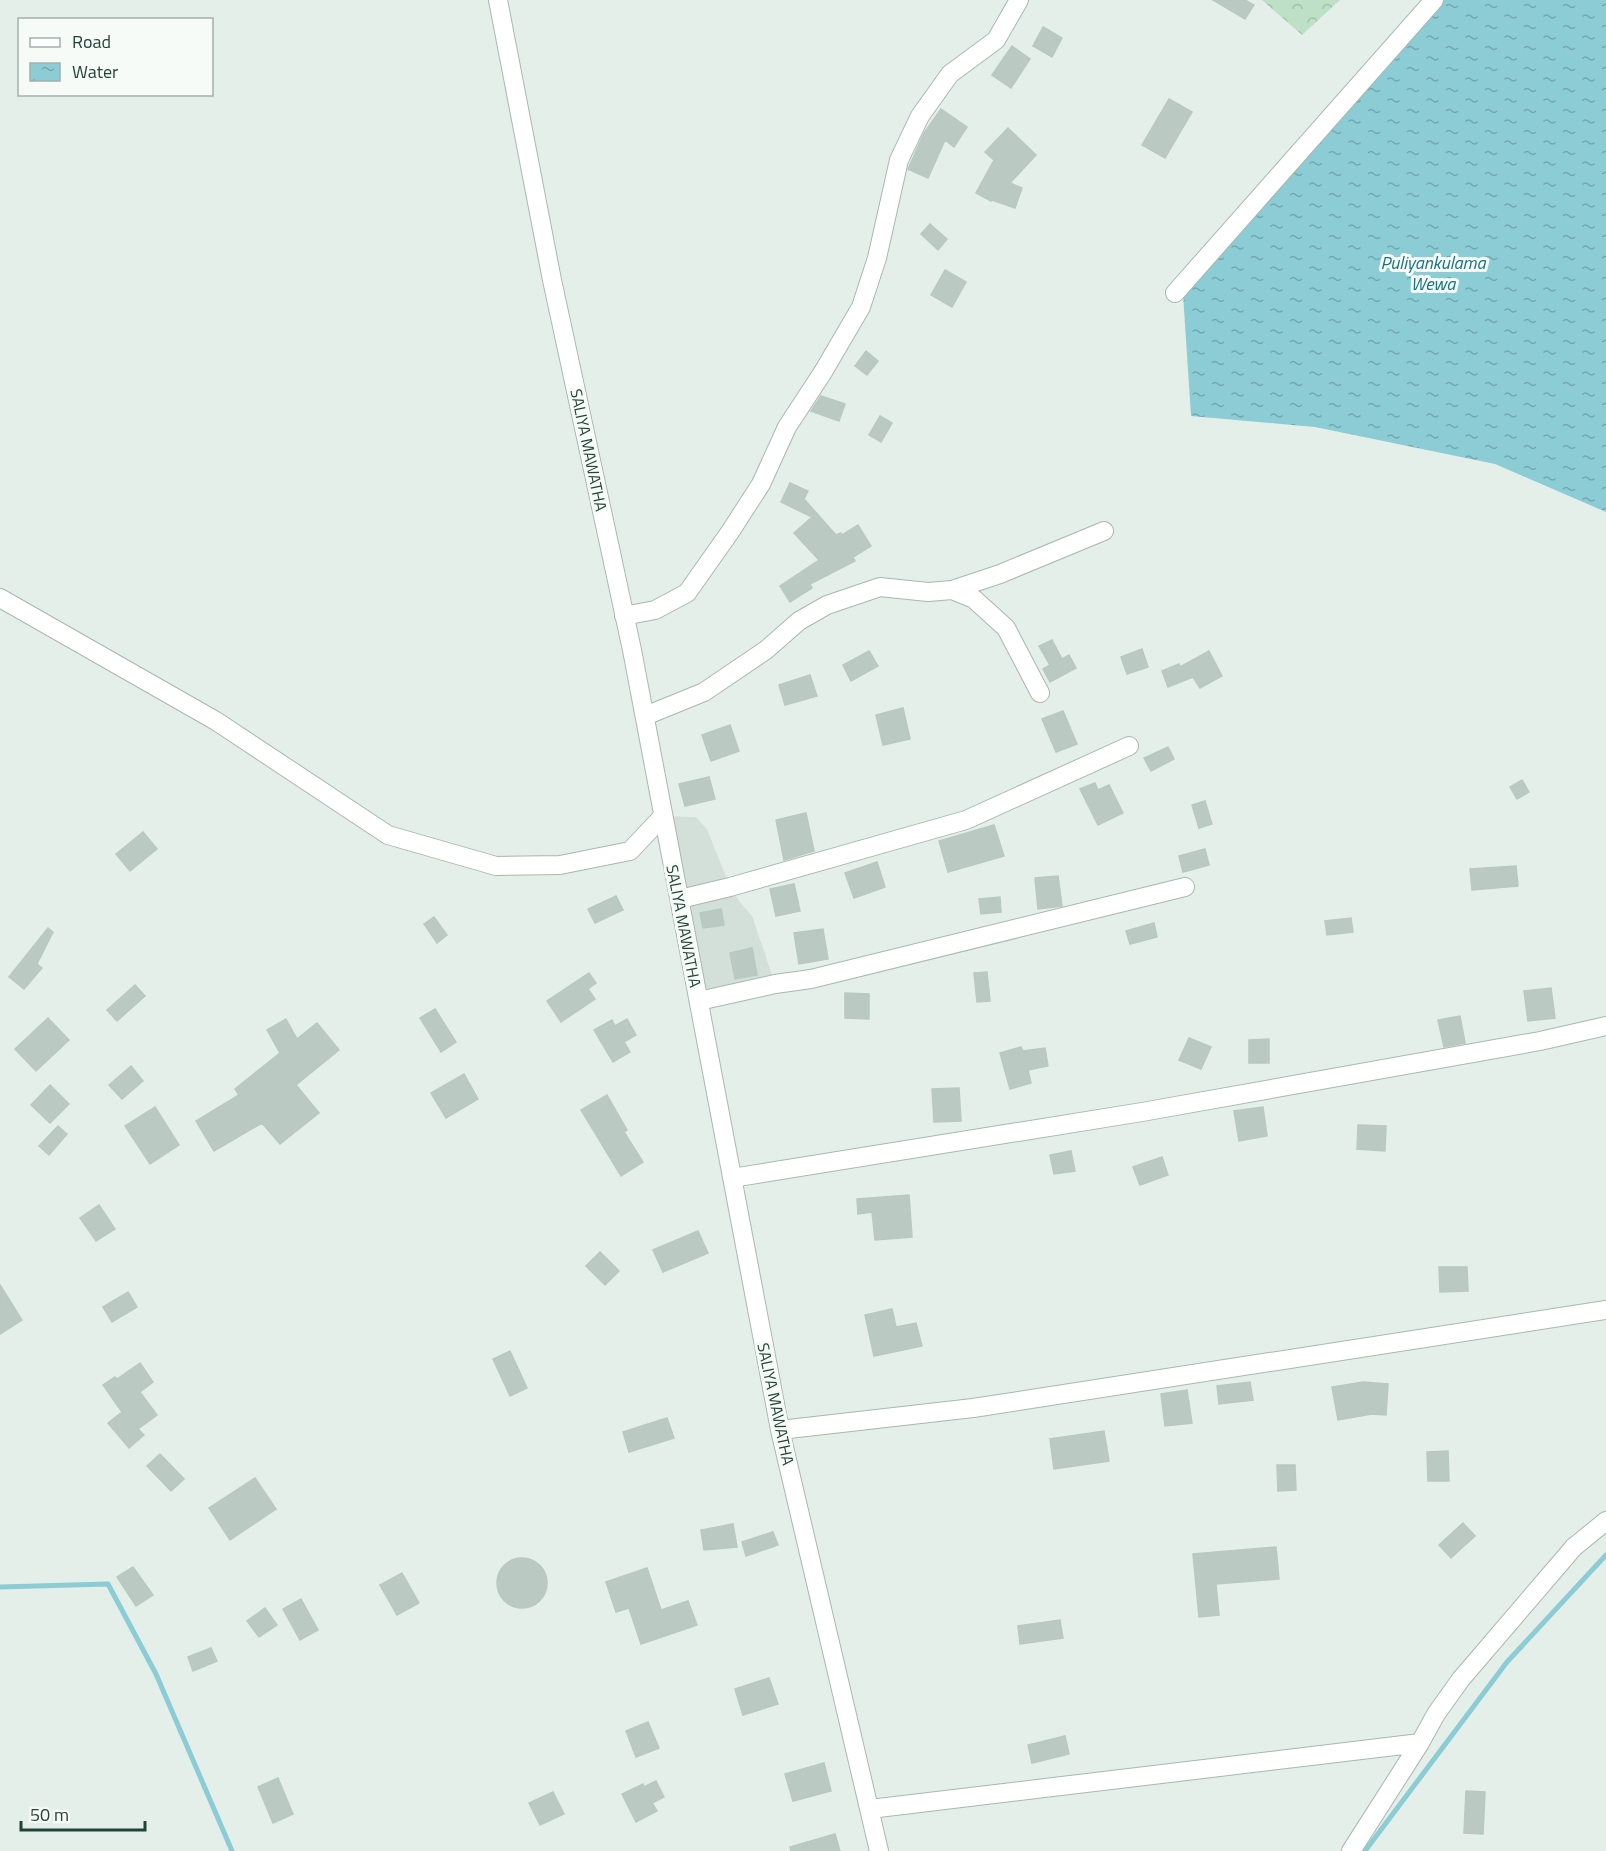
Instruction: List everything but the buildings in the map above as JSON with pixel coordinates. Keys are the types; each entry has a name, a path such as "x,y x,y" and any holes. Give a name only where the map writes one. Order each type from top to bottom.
{"street":[{"name":"SALIYA MAWATHA","path":"498,0 554,292 645,716 780,1430 879,1851"},
{"path":"624,616 655,610 687,593 761,484 787,427 861,307 877,258 899,160 920,116 950,74 996,40 1019,0"},
{"path":"1175,293 1434,0"},
{"path":"645,716 704,692 766,650 799,621 827,605 880,587 928,592 952,590 1000,574 1104,531"},
{"path":"952,590 974,599 1006,628 1040,693"},
{"path":"0,598 216,721 388,835 496,866 560,865 630,851 663,816"},
{"path":"680,899 966,820 1129,746"},
{"path":"699,1001 775,984 811,979 1185,887"},
{"path":"732,1178 1142,1112 1540,1041 1606,1026"},
{"path":"780,1430 984,1407 1606,1310"},
{"path":"1351,1851 1436,1714 1461,1679 1574,1548 1606,1521"},
{"path":"870,1809 1420,1743"}],"shaded area":[{"path":"663,816 696,817 707,829 730,887 752,916 775,984 699,1001"}],"green space":[{"path":"1262,0 1340,0 1302,35"}],"water":[{"name":"Puliyankulama Wewa","path":"1443,0 1606,0 1606,512 1495,464 1315,427 1191,416 1183,294"}],"waterway":[{"path":"1365,1851 1507,1662 1606,1555"},
{"path":"0,1587 108,1584 156,1674 232,1851"}]}
